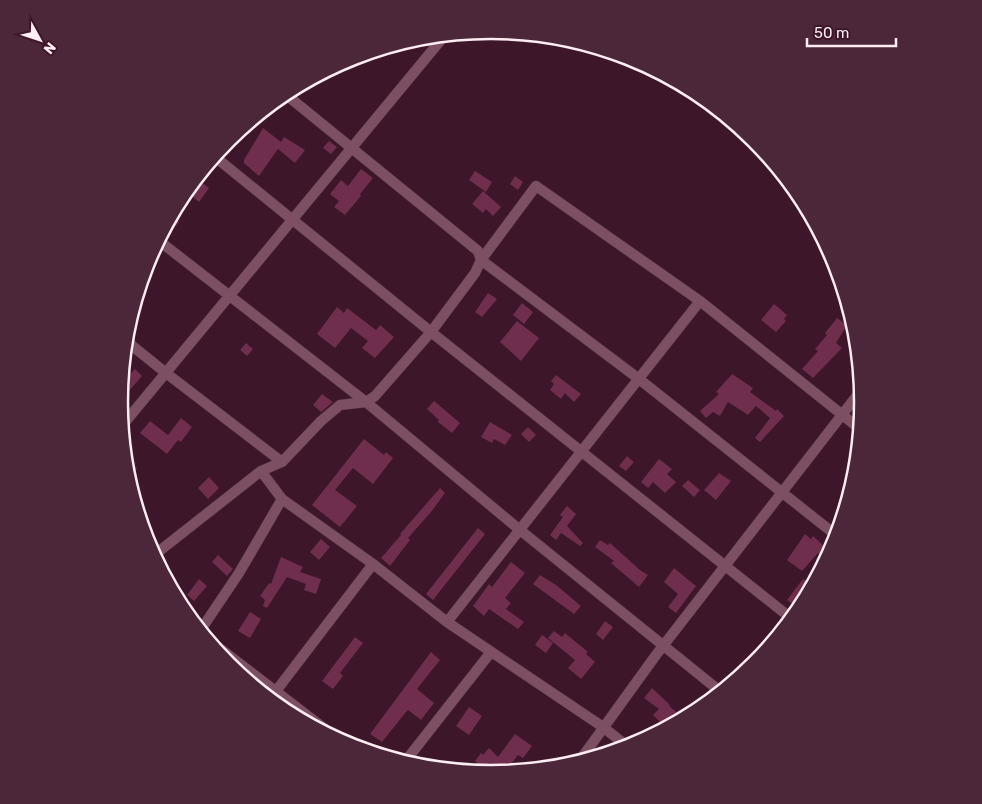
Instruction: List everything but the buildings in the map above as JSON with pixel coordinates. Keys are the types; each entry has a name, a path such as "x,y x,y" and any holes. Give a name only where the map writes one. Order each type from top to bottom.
{"street":[{"path":"129,419 438,43"},
{"path":"291,99 478,251 481,260 639,378 831,531"},
{"path":"220,160 431,332 786,614"},
{"path":"159,551 261,471 282,462 321,421 340,405 366,402 375,396 431,332 536,186 700,301 853,423"},
{"path":"163,244 366,402 520,530 715,687"},
{"path":"447,622 700,301"},
{"path":"132,346 282,462"},
{"path":"585,753 663,645 854,399"},
{"path":"261,471 282,499 373,564 447,622 621,741"},
{"path":"205,625 239,573 282,499"},
{"path":"276,691 373,564"},
{"path":"410,756 491,652"},
{"path":"234,659 311,718"}]}
